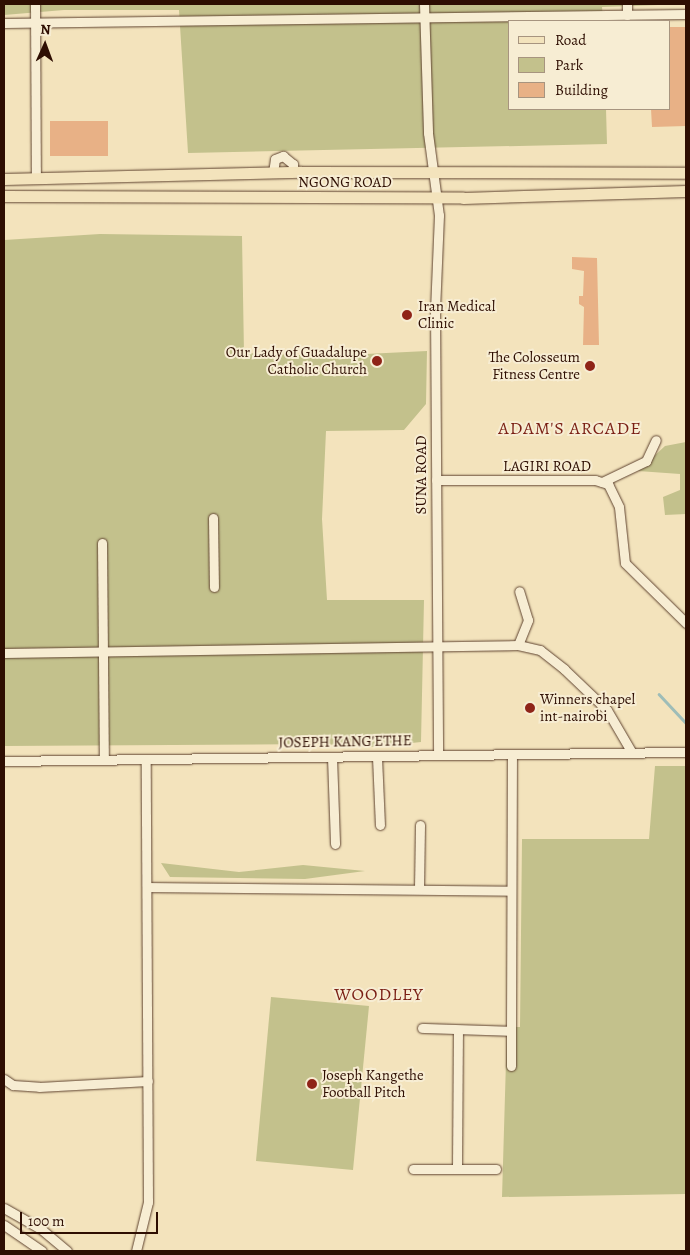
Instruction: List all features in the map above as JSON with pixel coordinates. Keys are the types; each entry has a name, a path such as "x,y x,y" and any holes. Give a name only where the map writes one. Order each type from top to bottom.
{"main road":[{"name":"NGONG ROAD","path":"4,179 293,172 435,175 686,173"},
{"name":"NGONG ROAD","path":"4,196 437,197 686,192"}],"street":[{"path":"34,4 36,178"},
{"name":"SUNA ROAD","path":"424,4 428,133 437,197 436,480 438,754"},
{"path":"627,4 627,15"},
{"path":"4,23 424,19 686,14"},
{"path":"273,173 275,159 283,156 293,164 293,172"},
{"path":"602,482 646,461 656,440"},
{"name":"LAGIRI ROAD","path":"436,480 602,482 611,486 617,496 624,563 686,623"},
{"path":"213,518 214,587"},
{"path":"102,542 104,760"},
{"path":"518,645 528,620 519,591"},
{"path":"4,653 518,645 540,650 564,669 606,710 623,731 631,750"},
{"name":"JOSEPH KANG'ETHE","path":"4,761 512,754 631,750 686,752"},
{"path":"511,1066 512,754"},
{"path":"332,756 335,844"},
{"path":"377,756 380,825"},
{"path":"136,1251 148,1202 149,887 146,759"},
{"path":"419,889 420,825"},
{"path":"149,887 511,891"},
{"path":"422,1028 511,1031"},
{"path":"457,1169 458,1030"},
{"path":"4,1079 13,1085 38,1087 148,1081"},
{"path":"412,1169 496,1169"},
{"path":"4,1208 41,1229 67,1251"},
{"path":"4,1225 42,1251"}],"green space":[{"path":"4,4 686,4 602,7 603,20 508,20 508,110 606,110 607,144 188,153 179,10 64,10 4,15"},
{"path":"100,234 242,236 244,353 325,356 427,351 426,404 404,430 326,431 322,519 327,600 424,600 421,742 373,747 320,744 4,746 4,240"},
{"path":"686,442 686,514 665,515 663,497 680,490 680,474 638,471 665,446"},
{"path":"655,766 686,766 686,1194 502,1197 507,1027 520,1027 522,839 649,839"},
{"path":"161,863 239,872 303,865 365,871 305,879 170,877"},
{"name":"Joseph Kangethe Football Pitch","path":"271,997 369,1006 353,1170 256,1161"}],"building":[{"path":"670,27 686,27 686,126 652,127 651,110 670,110"},
{"path":"50,121 108,121 108,156 50,156"},
{"path":"572,257 597,258 599,345 583,345 584,307 579,304 579,296 583,296 584,271 572,269"}],"waterway":[{"path":"659,694 686,723"}],"place":[{"name":"Iran Medical Clinic","path":"407,315"},
{"name":"Our Lady of Guadalupe Catholic Church","path":"377,361"},
{"name":"The Colosseum Fitness Centre","path":"590,366"},
{"name":"Winners chapel int-nairobi","path":"530,708"},
{"name":"Joseph Kangethe Football Pitch","path":"312,1084"}],"district":[{"name":"ADAM'S ARCADE","path":"570,428"},
{"name":"WOODLEY","path":"379,994"}]}
